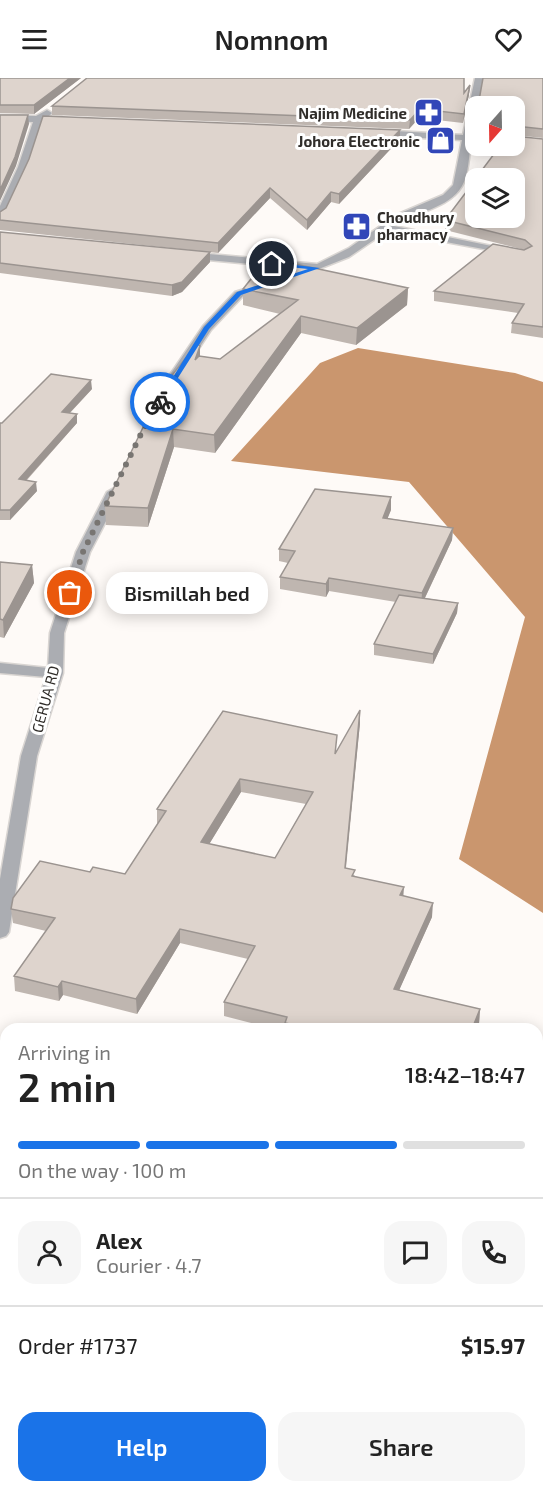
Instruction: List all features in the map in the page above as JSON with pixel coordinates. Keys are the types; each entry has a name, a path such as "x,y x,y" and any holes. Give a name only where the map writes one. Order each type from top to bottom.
{"street":[{"path":"477,96 479,78"},
{"path":"0,217 23,167 38,119 57,105"},
{"path":"0,118 73,120"},
{"path":"372,132 465,138"},
{"path":"165,393 207,328 239,294 317,268 359,247 407,213 435,204 450,196 458,185 466,156"},
{"path":"385,227 524,255"},
{"path":"177,254 317,268"},
{"name":"GERUA RD","path":"0,931 28,756 55,673 57,633 83,552 120,480"},
{"path":"0,668 55,673"}],"shaded area":[{"path":"358,348 515,373 543,382 543,913 459,859 525,617 409,482 231,461 320,363"}],"building":[{"path":"0,78 70,78 34,105 0,105"},
{"path":"87,78 464,78 464,93 470,85 468,96 465,96 464,114 420,109 410,120 52,106"},
{"path":"483,78 543,78 543,129 525,127 525,96 480,96"},
{"path":"0,115 28,115 15,157 0,190"},
{"path":"43,116 400,130 339,194 331,192 307,220 270,188 218,243 0,220 0,212 6,208 29,159"},
{"path":"525,137 543,139 543,327 512,323 524,304 434,291 493,244 524,250 532,246 525,240 477,228 525,228 525,168 484,168 492,156 525,156"},
{"path":"465,194 465,225 445,220"},
{"path":"0,232 210,252 182,282 172,285 0,263"},
{"path":"295,264 408,288 357,328 301,316 214,435 173,429 148,508 105,506 149,415 173,374 197,344 200,346 195,360 199,356 220,359 298,300 243,289 251,279"},
{"path":"51,374 91,380 62,412 77,414 19,479 36,482 10,510 0,510 0,423"},
{"path":"315,489 391,497 383,518 453,528 422,593 329,578 326,584 280,577 295,551 279,549"},
{"path":"0,562 32,565 3,620 0,619"},
{"path":"399,595 458,603 433,654 374,644"},
{"path":"360,710 345,868 355,870 352,876 404,887 400,895 433,903 394,989 480,1009 474,1023 285,1023 287,1017 224,1002 255,946 180,929 136,999 62,981 58,987 14,976 55,918 11,909 13,898 40,861 90,872 93,867 125,874 166,811 157,809 223,711 337,735 335,754","holes":["240,779 313,792 275,858 201,842"]}],"way so far":[{"path":"70,593 83,552 142,432 160,402"}],"place":[{"name":"Najim Medicine","path":"428,113"},
{"name":"Johora Electronic","path":"441,141"},
{"name":"Choudhury pharmacy","path":"356,226"},
{"name":"Bismillah bed","path":"70,593"}],"route":[{"path":"160,402 182,363 207,328 239,294 317,268 272,264"}]}
